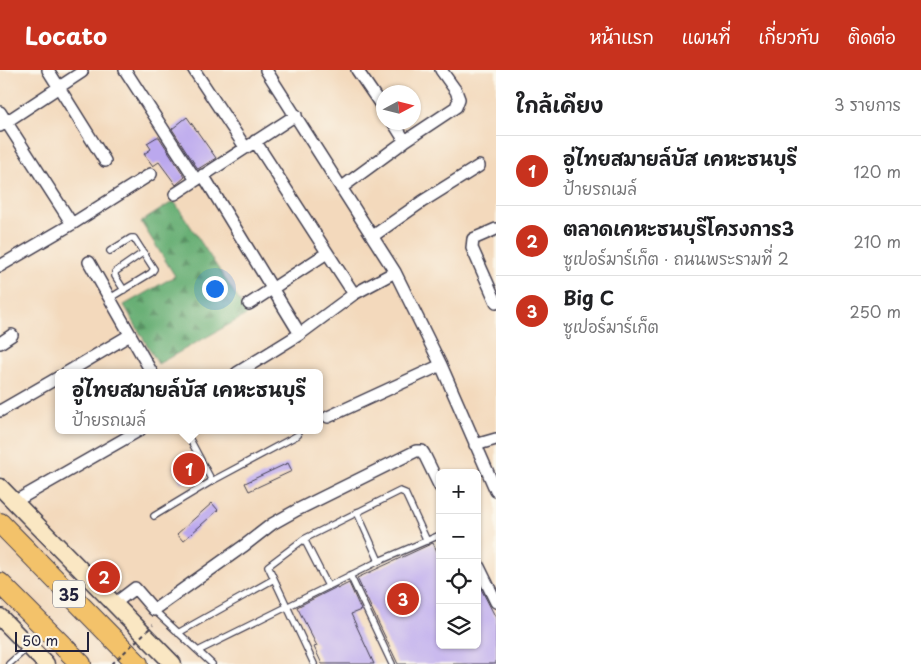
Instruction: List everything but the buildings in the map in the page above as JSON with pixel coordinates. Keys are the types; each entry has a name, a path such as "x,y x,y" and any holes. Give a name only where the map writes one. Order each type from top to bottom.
{"highway":[{"name":"35","path":"0,523 138,664"},
{"name":"35","path":"0,583 82,664"}],"main road":[{"name":"35","path":"0,487 173,664"},
{"path":"0,617 46,664"}],"street":[{"path":"48,70 105,161"},
{"path":"125,70 273,288 300,334"},
{"path":"194,70 250,144 327,252 354,294"},
{"path":"266,70 395,272 441,365 475,445 482,472 496,491"},
{"path":"357,70 376,97"},
{"path":"342,188 405,141 456,108 458,99 456,92 441,70"},
{"path":"72,224 2,120 82,72"},
{"path":"175,194 296,115"},
{"path":"398,130 405,141"},
{"path":"373,236 423,201 479,166"},
{"path":"0,266 72,224 151,174"},
{"path":"496,229 473,239 472,248 496,302"},
{"path":"249,304 327,252"},
{"path":"88,262 150,369"},
{"path":"243,369 300,334 354,294 395,272"},
{"path":"0,343 12,335"},
{"path":"73,369 130,335"},
{"path":"328,417 441,365"},
{"path":"0,411 55,379"},
{"path":"14,502 133,434"},
{"path":"475,445 496,439"},
{"path":"114,604 135,588 154,610 272,524 416,451 424,454 436,479"},
{"path":"481,571 496,602"}],"lane":[{"path":"110,251 133,238 153,265 154,270 110,298"},
{"path":"124,290 115,276 115,272 144,252"},
{"path":"187,434 212,480"},
{"path":"154,516 212,480 298,435"},
{"path":"314,664 268,566 304,539 400,491 405,493 427,542"},
{"path":"357,512 379,561"},
{"path":"198,650 379,561 436,537"},
{"path":"304,539 328,586"},
{"path":"350,575 392,664"},
{"path":"178,633 274,579"},
{"path":"154,610 212,664"},
{"path":"9,664 28,646"}],"path":[{"path":"112,664 153,625"}],"green space":[{"path":"174,201 248,314 158,364 124,305 175,276 141,222"}],"place":[{"name":"อู่ไทยสมายล์บัส เคหะธนบุรี","path":"189,469"},
{"name":"ตลาดเคหะธนบุรีโครงการ3","path":"104,577"},
{"name":"Big C","path":"403,599"}]}
